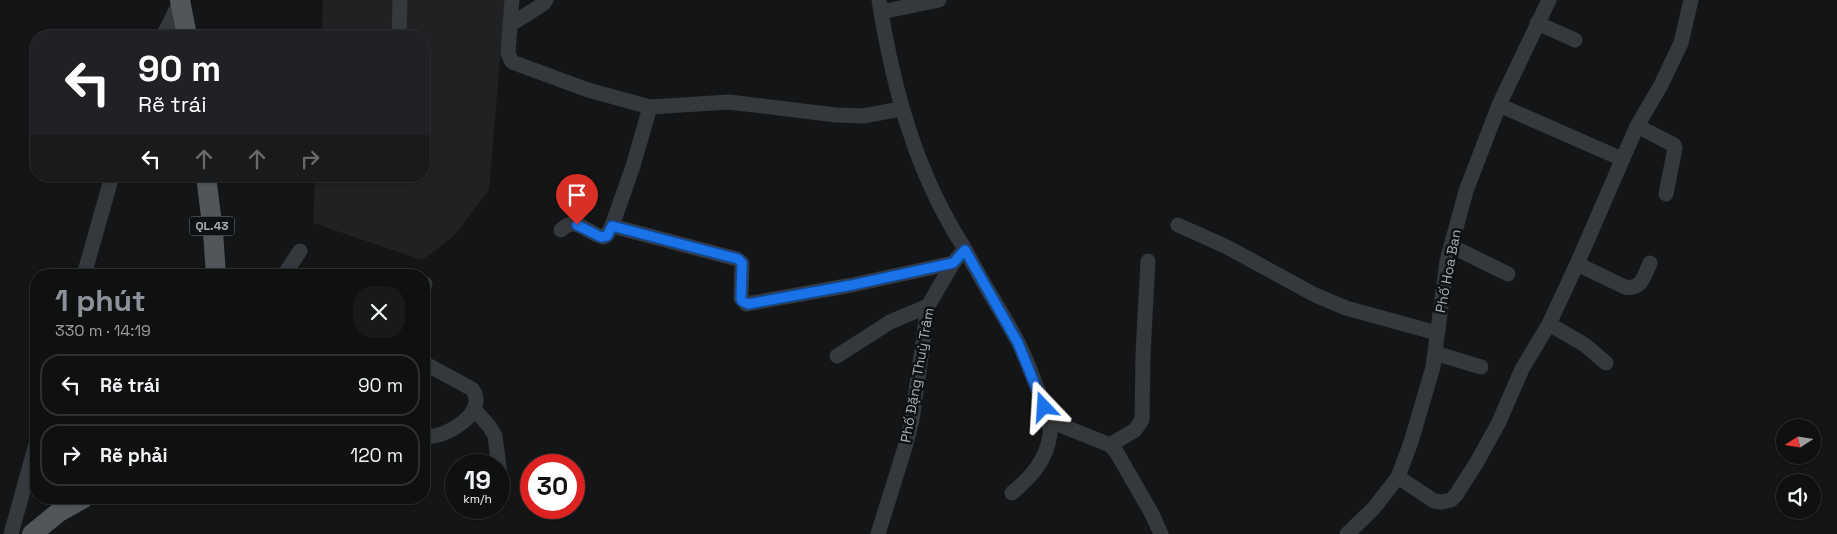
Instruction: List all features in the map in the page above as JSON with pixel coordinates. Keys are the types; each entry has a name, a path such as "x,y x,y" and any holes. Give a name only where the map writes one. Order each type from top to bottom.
{"main road":[{"path":"180,1 186,30"},
{"name":"QL.43","path":"207,182 216,269"},
{"path":"32,534 59,512 73,504"}],"street":[{"path":"399,30 400,0"},
{"path":"512,0 508,53 508,57 512,62 588,90 650,107 729,102 836,115 863,116 901,109"},
{"path":"510,25 543,4 546,0"},
{"path":"939,0 880,6 901,109 926,178 950,227 1018,343 1050,421 1048,446 1042,460 1028,479 1012,493"},
{"name":"Phố Hoa Ban","path":"1347,534 1373,509 1398,477 1411,442 1433,367 1447,261 1466,191 1499,105 1549,0"},
{"path":"1398,477 1434,501 1450,500 1462,487 1499,422 1522,369 1549,324 1622,159 1681,43 1691,0"},
{"path":"166,30 180,1"},
{"path":"1538,23 1575,40"},
{"path":"1499,105 1622,159"},
{"path":"561,230 567,224 573,224 604,237 607,236 633,166 650,107"},
{"path":"1638,126 1674,145 1666,194"},
{"path":"86,269 110,182"},
{"path":"1178,225 1227,248 1314,295 1346,308 1437,333"},
{"path":"612,226 738,259 742,263 741,298 742,301 748,304 852,285 953,263"},
{"path":"1451,246 1508,274"},
{"name":"Phố Đặng Thuỳ Trâm","path":"878,534 912,420 928,306 953,263 965,250"},
{"path":"288,269 300,251"},
{"path":"1110,445 1136,430 1142,420 1148,261"},
{"path":"1577,264 1633,289 1638,286 1650,263"},
{"path":"838,356 890,322 928,306"},
{"path":"1549,324 1585,345 1606,363"},
{"path":"1435,353 1481,366"},
{"path":"430,366 472,389 476,397 474,409 453,430 441,436 430,436"},
{"path":"474,409 495,436 497,454"},
{"path":"1050,421 1110,445 1117,453 1142,496 1161,534"},
{"path":"11,534 30,466"}],"shaded area":[{"path":"323,0 505,0 489,190 455,235 422,260 313,223 315,182 430,182 430,30 322,30"}],"route":[{"path":"577,225 601,237 607,236 612,226 738,259 742,263 741,298 746,304 852,285 953,263 965,250 1018,343 1044,407"}]}
